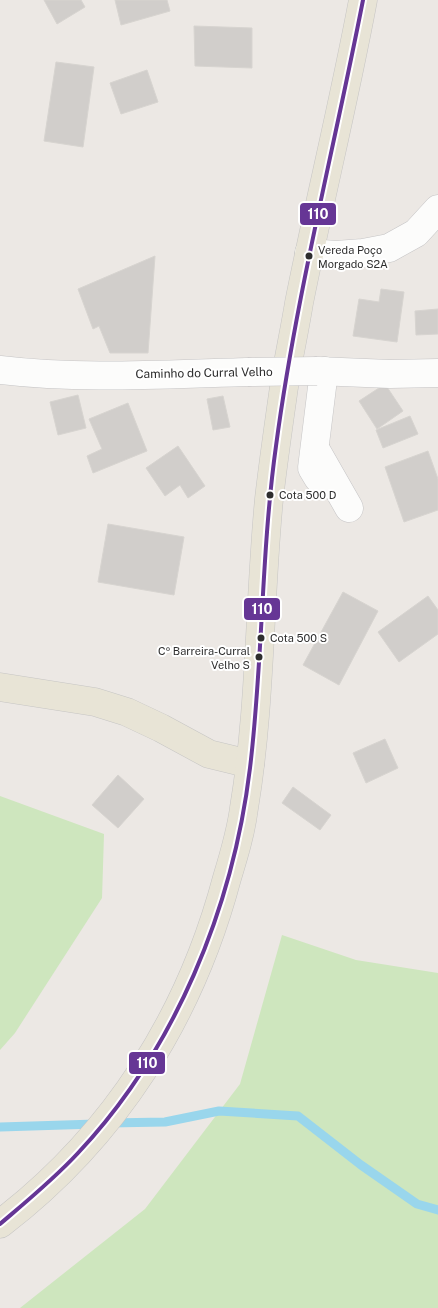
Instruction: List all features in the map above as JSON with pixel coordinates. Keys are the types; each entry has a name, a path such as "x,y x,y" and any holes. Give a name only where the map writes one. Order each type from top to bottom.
{"main road":[{"path":"0,1224 31,1201 65,1168 97,1133 126,1095 154,1053 179,1010 200,964 217,917 244,811 250,764 269,500 285,382 309,252 363,0"},
{"path":"0,687 95,702 127,712 209,754 250,764"}],"street":[{"path":"309,252 363,253 389,248 416,233 438,209"},
{"name":"Caminho do Curral Velho","path":"0,370 21,373 110,375 320,371 438,374"},
{"path":"318,478 312,468 320,371"},
{"path":"315,448 348,508"}],"green space":[{"path":"0,796 104,834 102,898 15,1033 0,1050"},
{"path":"282,935 356,960 438,973 438,1308 20,1308 145,1209 240,1084"}],"building":[{"path":"44,0 81,0 85,7 57,24"},
{"path":"115,0 167,0 170,11 121,25"},
{"path":"194,26 252,28 252,68 195,66"},
{"path":"56,62 94,67 83,147 44,141"},
{"path":"147,70 158,102 121,114 110,83"},
{"path":"155,256 148,353 110,353 99,326 93,329 78,289"},
{"path":"381,289 404,292 397,342 353,336 359,299 379,302"},
{"path":"438,309 438,334 416,335 415,311"},
{"path":"385,384 403,411 377,429 359,401"},
{"path":"78,395 86,428 58,435 50,402"},
{"path":"223,396 230,427 213,430 207,399"},
{"path":"128,403 147,451 93,473 87,456 102,449 89,419"},
{"path":"410,416 418,434 383,448 376,430"},
{"path":"178,446 205,486 188,498 180,485 165,496 146,468"},
{"path":"428,451 438,479 438,510 404,522 385,467"},
{"path":"108,524 184,537 174,595 98,582"},
{"path":"343,592 378,611 339,685 303,665"},
{"path":"428,596 438,610 438,634 399,662 378,632"},
{"path":"385,739 398,768 366,783 353,753"},
{"path":"118,775 144,799 118,828 92,805"},
{"path":"293,787 331,815 320,830 282,803"}],"waterway":[{"path":"109,1123 165,1122 219,1111 298,1116 361,1165 417,1204 438,1210"},
{"path":"0,1127 96,1124"}],"transit line":[{"name":"110","path":"0,1224 69,1163 113,1113 143,1069 171,1023 194,974 214,924 230,873 242,821 250,768 267,526 284,390 305,278 363,0"}],"place":[{"name":"Vereda Poço Morgado S2A","path":"309,256"},
{"name":"Cota 500 D","path":"270,495"},
{"name":"Cota 500 S","path":"261,638"},
{"name":"Cº Barreira-Curral Velho S","path":"259,657"}]}
